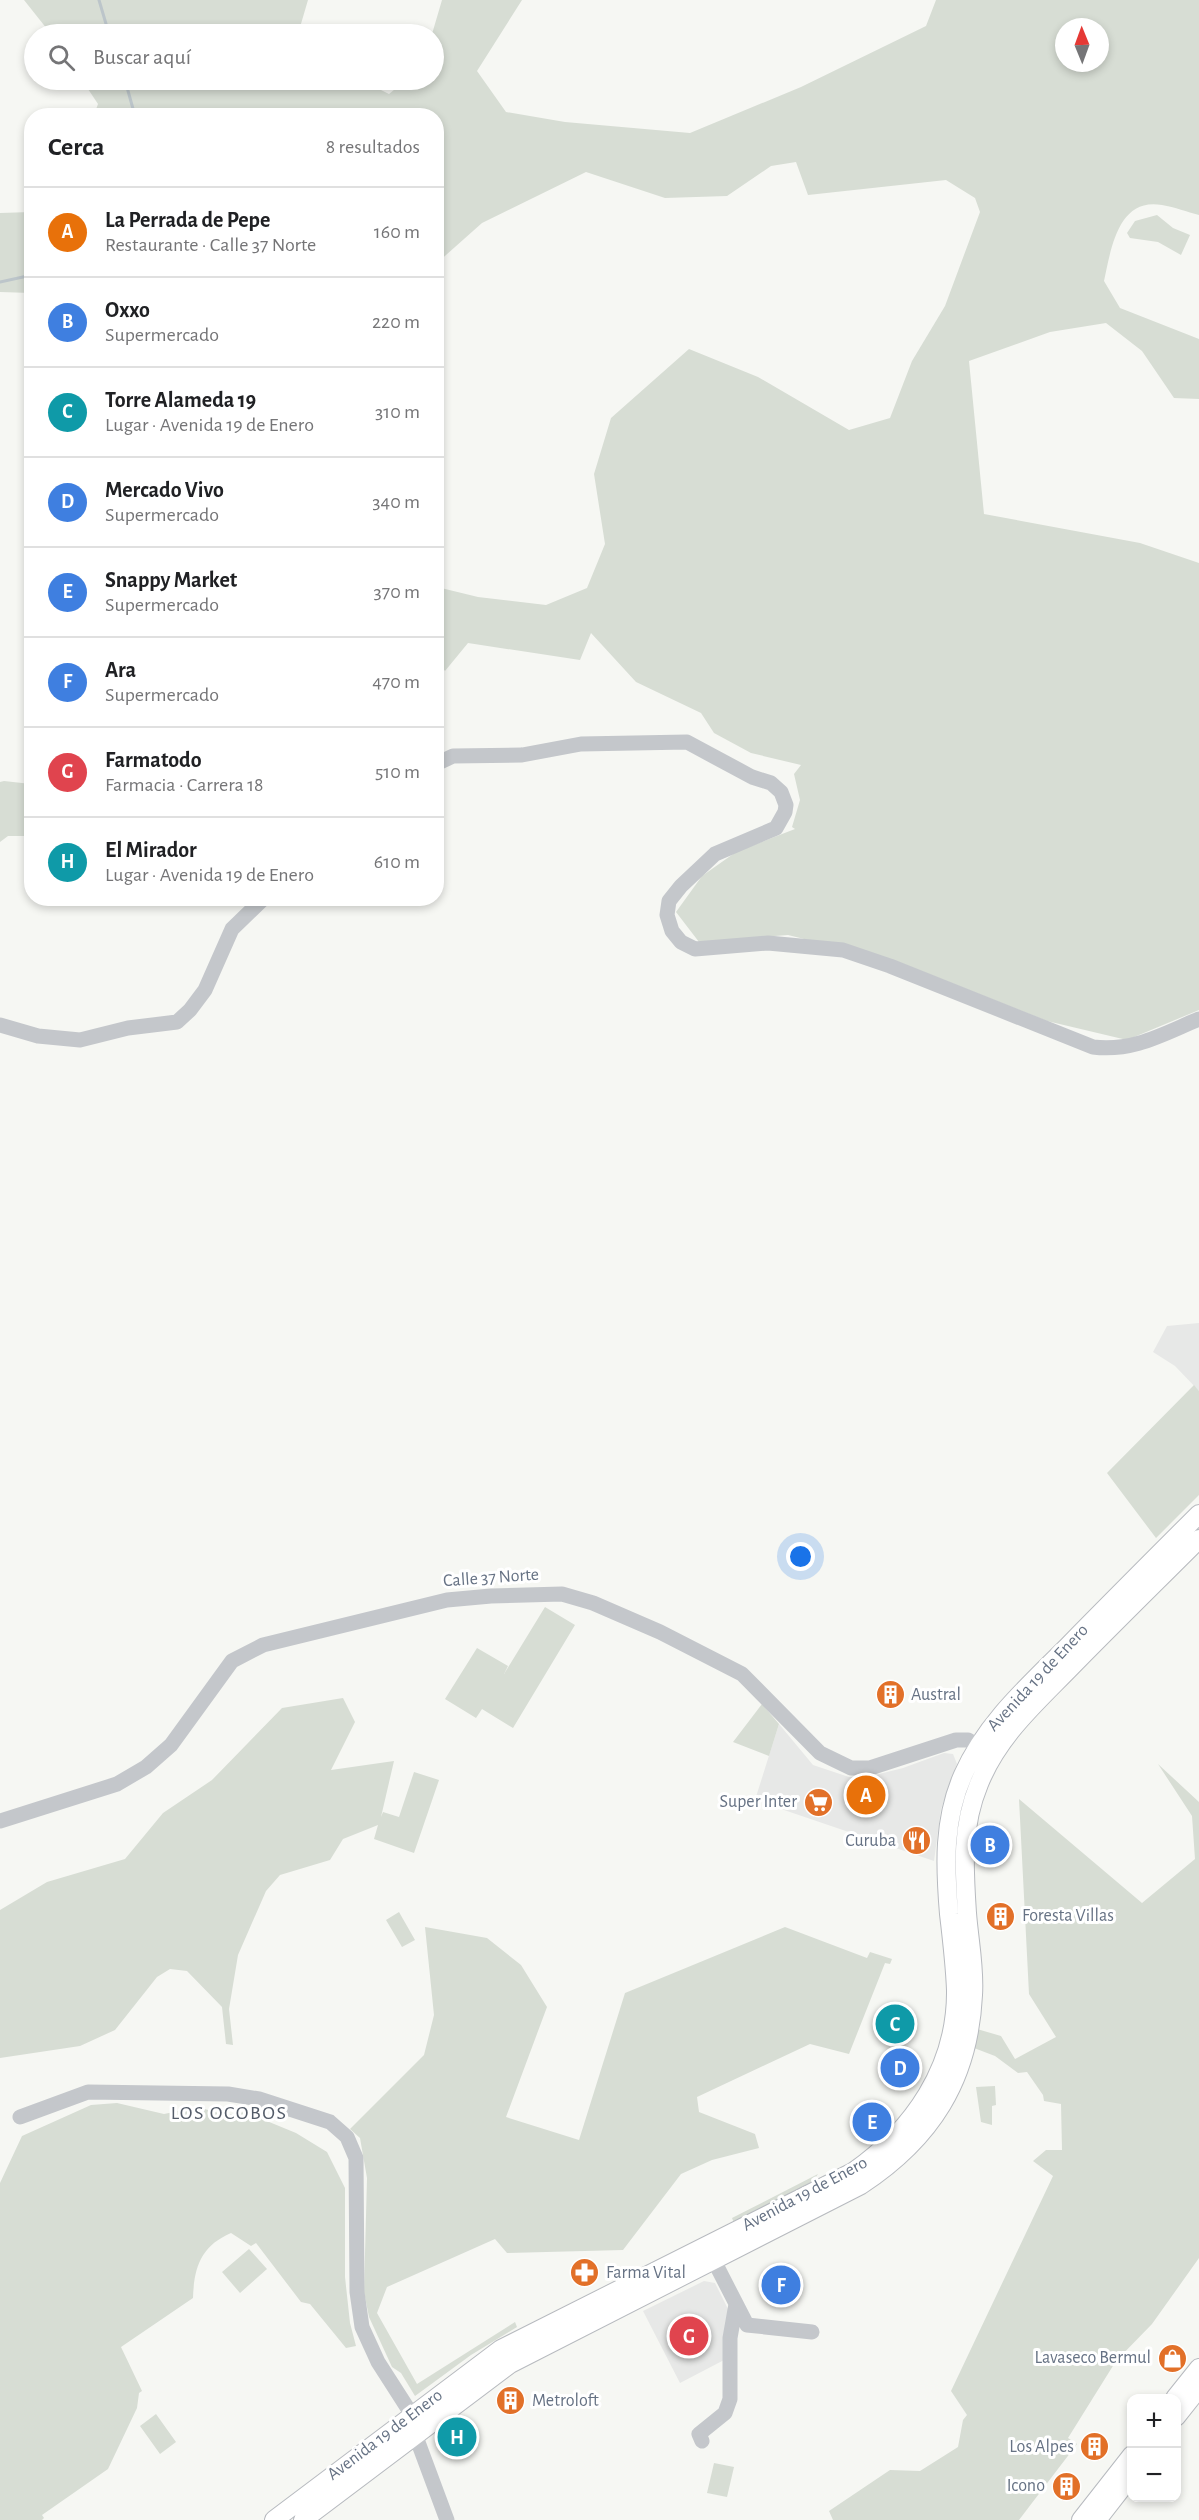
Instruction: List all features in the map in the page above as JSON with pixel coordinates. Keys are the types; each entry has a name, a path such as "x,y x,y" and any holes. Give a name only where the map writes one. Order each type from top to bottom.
{"main road":[{"name":"Avenida 19 de Enero","path":"274,2520 501,2349 861,2185 902,2155 942,2106 961,2065 971,2020 974,1992 963,1862 964,1841 971,1803 995,1719 1199,1514"},
{"name":"Avenida 19 de Enero","path":"986,1750 1009,1731 1199,1539"},
{"name":"Avenida 19 de Enero","path":"303,2520 415,2434 517,2360 710,2253"},
{"path":"1178,2394 1199,2368"},
{"path":"1181,2411 1199,2388"},
{"path":"1081,2520 1127,2460"},
{"path":"1097,2520 1127,2480"}],"street":[{"path":"444,760 453,756 503,757 581,744 687,742 752,777 771,783 781,792 786,805 782,821 776,828 714,854 669,901 667,915 672,931 681,942 694,949 768,943 843,950 890,966 1094,1047 1121,1048 1141,1045 1199,1019"},
{"path":"0,1025 38,1036 80,1040 128,1028 177,1022 190,1010 205,990 232,929 256,906"},
{"name":"Calle 37 Norte","path":"0,1821 117,1784 146,1767 171,1745 232,1661 263,1645 447,1600 491,1596 562,1594 593,1603 660,1632 742,1674 820,1753 851,1768 870,1768 956,1740 968,1740 986,1750"},
{"path":"20,2117 88,2092 108,2090 253,2097 330,2122 347,2137 356,2158 357,2292 362,2327 378,2362 412,2415 415,2434 447,2520"},
{"path":"710,2253 747,2325 812,2332"},
{"path":"702,2441 699,2434 725,2413 730,2398 730,2338 736,2304"}],"shaded area":[{"path":"24,0 308,0 301,24 43,24"},
{"path":"442,0 522,0 477,71 506,112 565,122 690,133 801,87 926,26 936,0 1199,0 1199,215 1162,205 1147,205 1135,209 1119,228 1104,281 1120,308 1199,339 1199,399 1174,398 1142,351 1106,323 1050,332 969,361 984,514 1140,543 1199,563 1199,1010 1127,1040 1047,1021 901,963 788,935 699,942 676,912 702,876 736,852 795,829 792,827 800,800 794,774 801,765 751,753 714,733 701,713 636,682 591,633 580,660 468,643 444,670 444,589 478,597 546,605 587,588 605,544 594,474 611,418 689,349 758,377 849,430 890,418 912,361 945,306 980,212 975,198 946,180 808,195 796,162 771,166 727,196 665,198 586,172 482,223 444,257 444,108 97,108 98,104 89,90 381,90 389,94 394,90 444,90 444,24 435,24"},
{"path":"24,212 24,293 0,292 0,213"},
{"path":"1157,215 1173,228 1190,235 1181,255 1158,242 1130,238 1127,233 1135,221"},
{"path":"0,782 24,783 24,836 8,836 0,842"},
{"path":"1199,1323 1199,1391 1175,1366 1153,1352 1167,1326"},
{"path":"1194,1385 1199,1391 1199,1495 1156,1538 1107,1473"},
{"path":"545,1607 575,1625 513,1728 482,1709 476,1718 445,1699 477,1648 508,1666 504,1674"},
{"path":"343,1698 355,1722 331,1770 394,1761 381,1817 383,1812 399,1817 414,1772 439,1780 414,1853 374,1839 378,1825 343,1839 330,1860 280,1875 266,1891 238,1955 229,2009 233,2045 226,2044 222,2007 187,1971 170,1969 157,1977 115,2030 80,2046 0,2058 0,1910 47,1882 125,1859 163,1813 212,1780 282,1708"},
{"path":"762,1704 779,1724 769,1756 733,1742"},
{"path":"779,1724 813,1765 849,1777 867,1777 903,1768 944,1753 953,1754 957,1764 941,1809 934,1861 755,1800"},
{"path":"1158,1764 1199,1802 1199,2258 1152,2324 1116,2361 1068,2438 1077,2444 1019,2520 833,2520 829,2511 890,2470 920,2471 958,2447 963,2420 967,2415 951,2391 1053,2176 1033,2161 1046,2150 1062,2150 1061,2104 1044,2101 1043,2095 1027,2072 1018,2073 995,2056 974,2048 977,2029 1001,2036 1015,2059 1056,2037 1029,1994 1019,1799 1142,1903 1195,1859 1192,1816"},
{"path":"399,1912 415,1940 402,1947 386,1920"},
{"path":"425,1927 487,1938 521,1965 547,2007 506,2117 579,2140 625,1993 785,1927 867,1958 870,1952 892,1959 890,1964 885,1963 849,2054 810,2044 697,2097 699,2112 755,2134 759,2148 712,2160 681,2174 623,2250 507,2253 495,2239 387,2287 377,2313 417,2384 515,2322 517,2327 471,2355 415,2396 401,2373 392,2367 369,2317 364,2292 367,2178 360,2138 350,2129 424,2055 434,2015"},
{"path":"995,2086 996,2105 992,2106 992,2125 981,2122 976,2087"},
{"path":"117,2103 164,2114 198,2107 225,2115 245,2112 296,2133 327,2152 345,2188 345,2277 350,2323 356,2346 346,2348 310,2304 301,2302 256,2243 251,2246 231,2233 213,2244 201,2259 195,2277 193,2298 121,2347 142,2391 139,2393 137,2408 108,2469 42,2515 44,2518 42,2520 0,2520 0,2183 22,2136 91,2105"},
{"path":"818,2174 813,2181 734,2223 732,2218"},
{"path":"249,2249 267,2269 240,2293 222,2272"},
{"path":"704,2281 715,2283 729,2311 726,2359 680,2383 643,2311"},
{"path":"156,2414 176,2442 160,2454 140,2426"},
{"path":"714,2463 734,2467 727,2497 707,2493"}],"waterway":[{"path":"99,0 106,24"},
{"path":"128,90 133,108"},
{"path":"0,282 24,277"}],"place":[{"name":"Austral","path":"890,1695"},
{"name":"La Perrada de Pepe","path":"866,1795"},
{"name":"Super Inter","path":"818,1802"},
{"name":"Curuba","path":"917,1841"},
{"name":"Oxxo","path":"990,1845"},
{"name":"Foresta Villas","path":"1001,1916"},
{"name":"Torre Alameda 19","path":"895,2024"},
{"name":"Mercado Vivo","path":"900,2068"},
{"name":"Snappy Market","path":"872,2122"},
{"name":"Farma Vital","path":"585,2273"},
{"name":"Ara","path":"781,2285"},
{"name":"Farmatodo","path":"689,2336"},
{"name":"Lavaseco Bermul","path":"1172,2358"},
{"name":"Metroloft","path":"511,2401"},
{"name":"El Mirador","path":"457,2437"},
{"name":"Los Alpes","path":"1095,2447"},
{"name":"Icono","path":"1066,2486"}],"district":[{"name":"LOS OCOBOS","path":"229,2113"}]}
